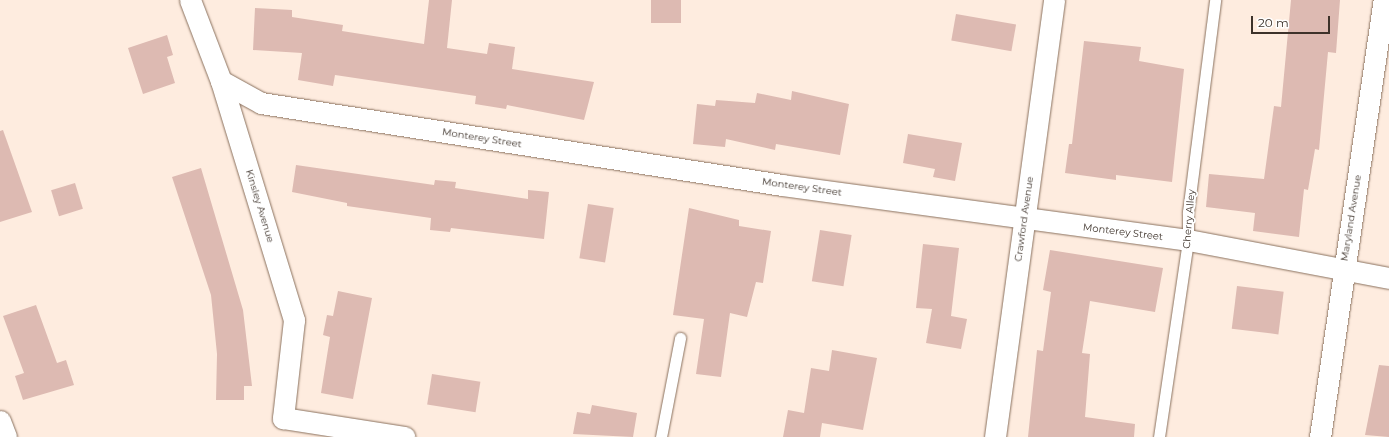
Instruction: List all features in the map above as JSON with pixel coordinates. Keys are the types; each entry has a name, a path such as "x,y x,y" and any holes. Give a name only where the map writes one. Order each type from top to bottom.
{"street":[{"name":"Kinsley Avenue","path":"190,0 221,80 294,320 283,418 405,437"},
{"name":"Crawford Avenue","path":"995,437 1054,0"},
{"name":"Maryland Avenue","path":"1320,437 1343,268 1384,0"},
{"name":"Monterey Street","path":"221,80 261,103 1024,220 1188,240 1343,268 1389,278"},
{"path":"0,421 6,437"}],"lane":[{"name":"Cherry Alley","path":"1159,437 1188,240 1188,212 1215,0"},
{"path":"661,437 680,338"}],"building":[{"path":"429,0 452,0 447,48 487,54 489,43 515,47 512,69 594,82 584,120 507,105 506,109 475,104 476,96 335,75 333,86 298,80 302,53 253,50 255,8 292,10 292,17 343,25 342,31 424,44"},
{"path":"651,0 681,0 681,23 651,23"},
{"path":"1291,0 1340,0 1336,53 1328,52 1319,150 1315,149 1308,190 1304,189 1299,237 1253,231 1255,213 1206,207 1209,174 1264,179 1274,106 1281,107"},
{"path":"956,14 1016,25 1011,51 951,41"},
{"path":"167,35 173,55 167,57 175,83 143,94 128,48"},
{"path":"1084,41 1141,47 1139,61 1184,69 1172,182 1116,175 1116,180 1065,173 1069,144 1072,144"},
{"path":"792,91 849,104 840,155 776,144 775,150 726,139 725,147 693,144 697,104 715,106 716,100 755,103 757,93 791,100"},
{"path":"3,130 32,212 0,222 0,131"},
{"path":"908,134 962,143 955,181 933,177 935,169 903,163"},
{"path":"296,165 434,185 435,180 456,182 455,188 528,199 528,190 549,192 544,239 451,228 450,232 430,230 431,218 347,206 347,203 292,192"},
{"path":"201,168 243,310 252,386 244,386 244,400 216,400 217,354 211,295 172,177"},
{"path":"75,183 83,209 59,216 51,190"},
{"path":"588,204 614,208 605,262 579,258"},
{"path":"689,208 739,220 739,226 771,231 763,283 756,282 747,317 730,313 721,377 696,374 704,319 673,315"},
{"path":"820,230 852,235 843,286 812,281"},
{"path":"923,244 959,248 951,316 967,319 961,349 926,343 932,309 916,308"},
{"path":"1050,250 1163,268 1155,312 1090,301 1082,353 1090,354 1085,417 1135,424 1134,437 1028,437 1037,350 1043,351 1051,292 1043,290"},
{"path":"1237,286 1284,292 1278,334 1232,329"},
{"path":"338,291 372,298 353,399 321,393 330,337 323,335 327,315 333,316"},
{"path":"36,305 57,363 66,360 74,385 23,400 15,376 24,373 3,316"},
{"path":"832,350 877,358 863,430 822,423 820,437 783,437 788,410 804,413 811,368 829,371"},
{"path":"1379,365 1389,366 1389,437 1365,435"},
{"path":"432,374 480,382 476,412 427,405"},
{"path":"592,405 637,413 633,437 573,434 577,412 590,414"}]}
